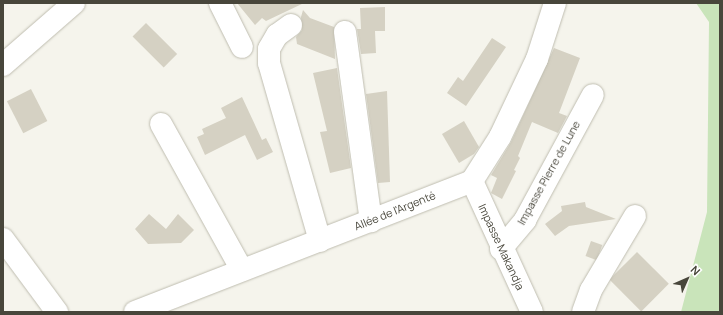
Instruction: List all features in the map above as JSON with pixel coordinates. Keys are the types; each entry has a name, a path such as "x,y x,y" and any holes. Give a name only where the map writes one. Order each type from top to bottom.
{"street":[{"path":"3,65 74,3"},
{"path":"220,3 242,47"},
{"path":"472,181 500,137 537,59 555,3"},
{"path":"291,25 277,35 269,49 269,63 320,241"},
{"path":"345,32 372,221"},
{"name":"Impasse Pierre de Lune","path":"501,249 525,220 593,95"},
{"path":"161,124 242,270"},
{"name":"Allée de l'Argenté","path":"135,312 472,181"},
{"name":"Impasse Makandja","path":"472,181 501,249 532,312"},
{"path":"583,312 591,290 635,216"},
{"path":"3,239 57,312"}],"green space":[{"path":"696,3 720,3 720,312 681,312 707,212 709,22"}],"building":[{"path":"237,3 304,3 266,21 262,18 255,25"},
{"path":"385,7 385,31 375,31 376,53 361,54 357,29 361,29 360,8"},
{"path":"303,10 310,18 334,27 335,59 297,44 296,37 302,30 301,17"},
{"path":"146,23 177,54 164,68 133,36"},
{"path":"492,38 506,47 466,106 447,93 458,77 463,81"},
{"path":"554,48 580,58 559,113 567,116 558,133 532,122 518,156 520,158 514,170 516,171 502,199 491,193 497,178 491,175 511,142"},
{"path":"337,68 351,168 330,173 320,132 327,131 313,73"},
{"path":"31,89 47,121 23,133 7,101"},
{"path":"387,91 390,182 378,183 366,94"},
{"path":"242,97 262,140 266,138 273,152 257,160 245,135 205,155 197,137 204,134 202,129 226,118 221,108"},
{"path":"464,121 479,147 474,154 459,163 442,134"},
{"path":"585,202 586,207 616,219 569,226 555,236 545,224 562,211 561,206"},
{"path":"149,214 166,229 178,214 194,230 181,243 148,244 135,229"},
{"path":"591,241 602,245 597,260 586,256"},
{"path":"637,252 669,284 641,311 609,280"}]}
